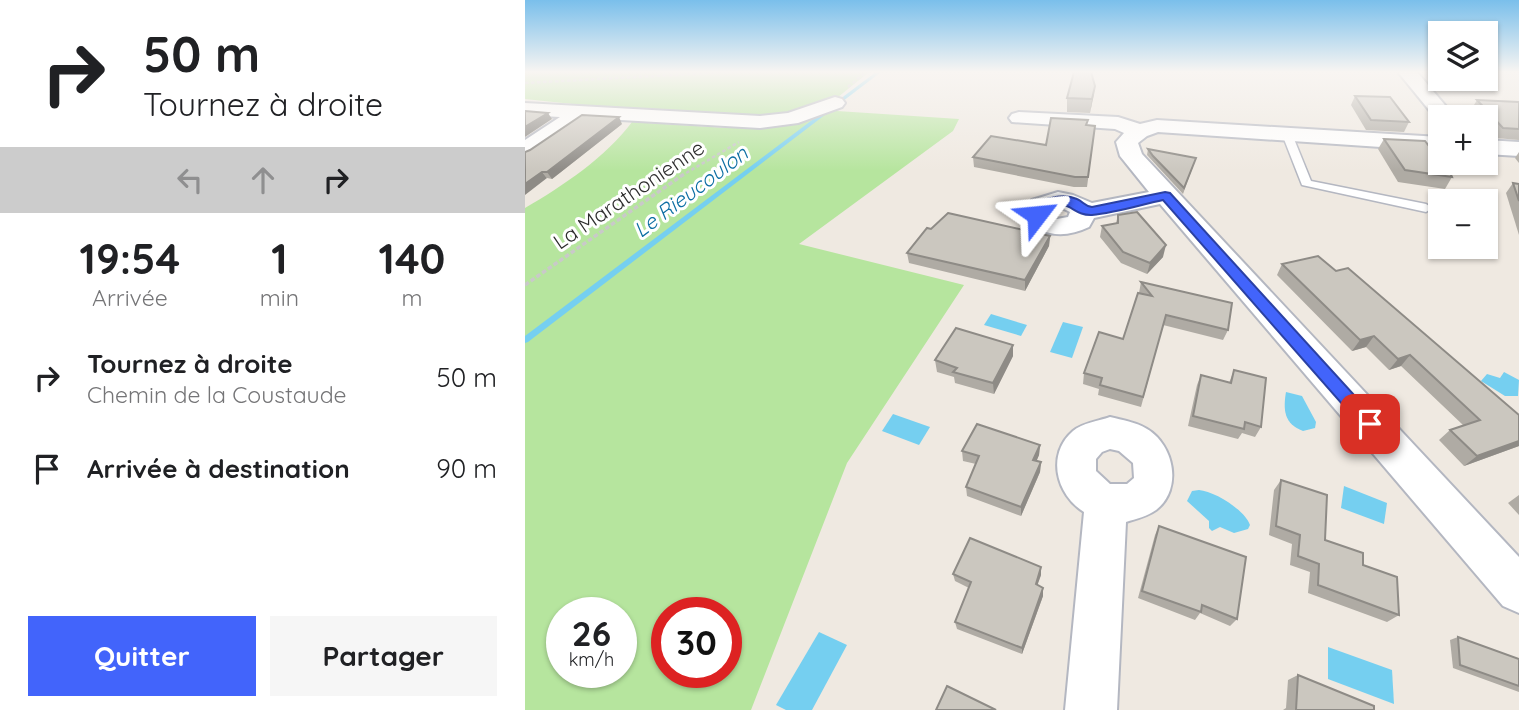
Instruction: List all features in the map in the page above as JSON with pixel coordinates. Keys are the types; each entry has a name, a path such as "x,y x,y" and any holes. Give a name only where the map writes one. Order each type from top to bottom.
{"street":[{"path":"525,109 760,122 791,119 827,105"},
{"path":"525,150 580,113"},
{"path":"1019,118 1118,123 1139,131"},
{"path":"1428,143 1157,126 1139,131 1127,142 1131,156 1165,196 1519,590"},
{"path":"1498,148 1519,149"},
{"path":"1083,211 1165,196"},
{"path":"1091,710 1105,531 1104,502"}],"lane":[{"path":"1287,134 1306,183 1426,208"}],"path":[{"name":"La Marathonienne","path":"525,285 685,173 735,144 791,119"}],"green space":[{"path":"583,105 828,105 822,110 959,119 953,131 799,244 964,285 847,463 751,710 525,710 525,208 583,170 610,147 632,122 727,128 732,125 776,120"}],"water":[{"path":"991,314 1027,325 1021,336 984,325"},
{"path":"1063,322 1083,327 1072,358 1050,352"},
{"path":"1504,372 1519,380 1518,396 1505,396 1481,381 1487,374 1500,378"},
{"path":"1286,392 1302,396 1316,422 1315,428 1303,431 1288,420 1285,410"},
{"path":"893,414 930,427 919,445 882,431"},
{"path":"1344,486 1387,503 1384,524 1341,508"},
{"path":"1192,491 1213,494 1236,508 1247,519 1250,525 1248,529 1234,533 1220,527 1212,531 1209,521 1187,501"},
{"path":"819,632 847,645 812,710 786,710 776,705"},
{"path":"1328,647 1392,670 1394,704 1328,679"}],"building":[{"path":"1361,105 1396,105 1409,122 1371,120"},
{"path":"1498,105 1519,105 1519,129 1503,128 1498,123"},
{"path":"525,111 548,113 525,127"},
{"path":"582,115 619,117 547,172 542,172 525,184 525,152"},
{"path":"1051,118 1088,120 1086,125 1095,126 1088,177 1075,177 973,157 991,136 1046,145"},
{"path":"1384,139 1425,141 1428,145 1428,173 1405,170"},
{"path":"1148,149 1196,158 1184,188 1153,156"},
{"path":"1513,183 1519,184 1519,201"},
{"path":"1137,212 1166,245 1150,263 1123,252 1102,226 1118,223 1118,215"},
{"path":"948,213 1050,236 1025,280 907,253 927,228 931,229"},
{"path":"1318,256 1336,271 1348,268 1519,415 1519,441 1477,456 1450,430 1480,420 1410,355 1398,359 1374,336 1360,340 1282,264"},
{"path":"1141,282 1232,303 1228,330 1166,315 1143,397 1100,385 1102,378 1084,373 1099,332 1123,339 1138,293 1152,296"},
{"path":"956,328 1013,345 993,383 953,372 957,368 935,360"},
{"path":"1234,370 1266,378 1261,427 1245,422 1244,429 1193,416 1201,375 1231,383"},
{"path":"977,424 1040,445 1033,460 1041,462 1021,507 966,487 979,456 962,451"},
{"path":"1281,480 1327,495 1325,540 1363,553 1363,565 1397,577 1399,615 1318,585 1319,564 1298,556 1300,535 1276,526"},
{"path":"1159,526 1246,557 1237,619 1202,605 1201,612 1142,591"},
{"path":"970,538 1041,567 1036,584 1043,588 1022,648 955,622 971,582 953,574"},
{"path":"1458,637 1519,659 1519,686 1460,665"},
{"path":"1298,675 1374,706 1374,710 1296,710"},
{"path":"947,686 996,710 936,710"}],"waterway":[{"name":"Le Rieucoulon","path":"525,340 835,105"}],"route":[{"path":"1037,215 1037,209 1047,201 1065,200 1073,202 1083,211 1092,211 1165,196 1370,424"}]}
